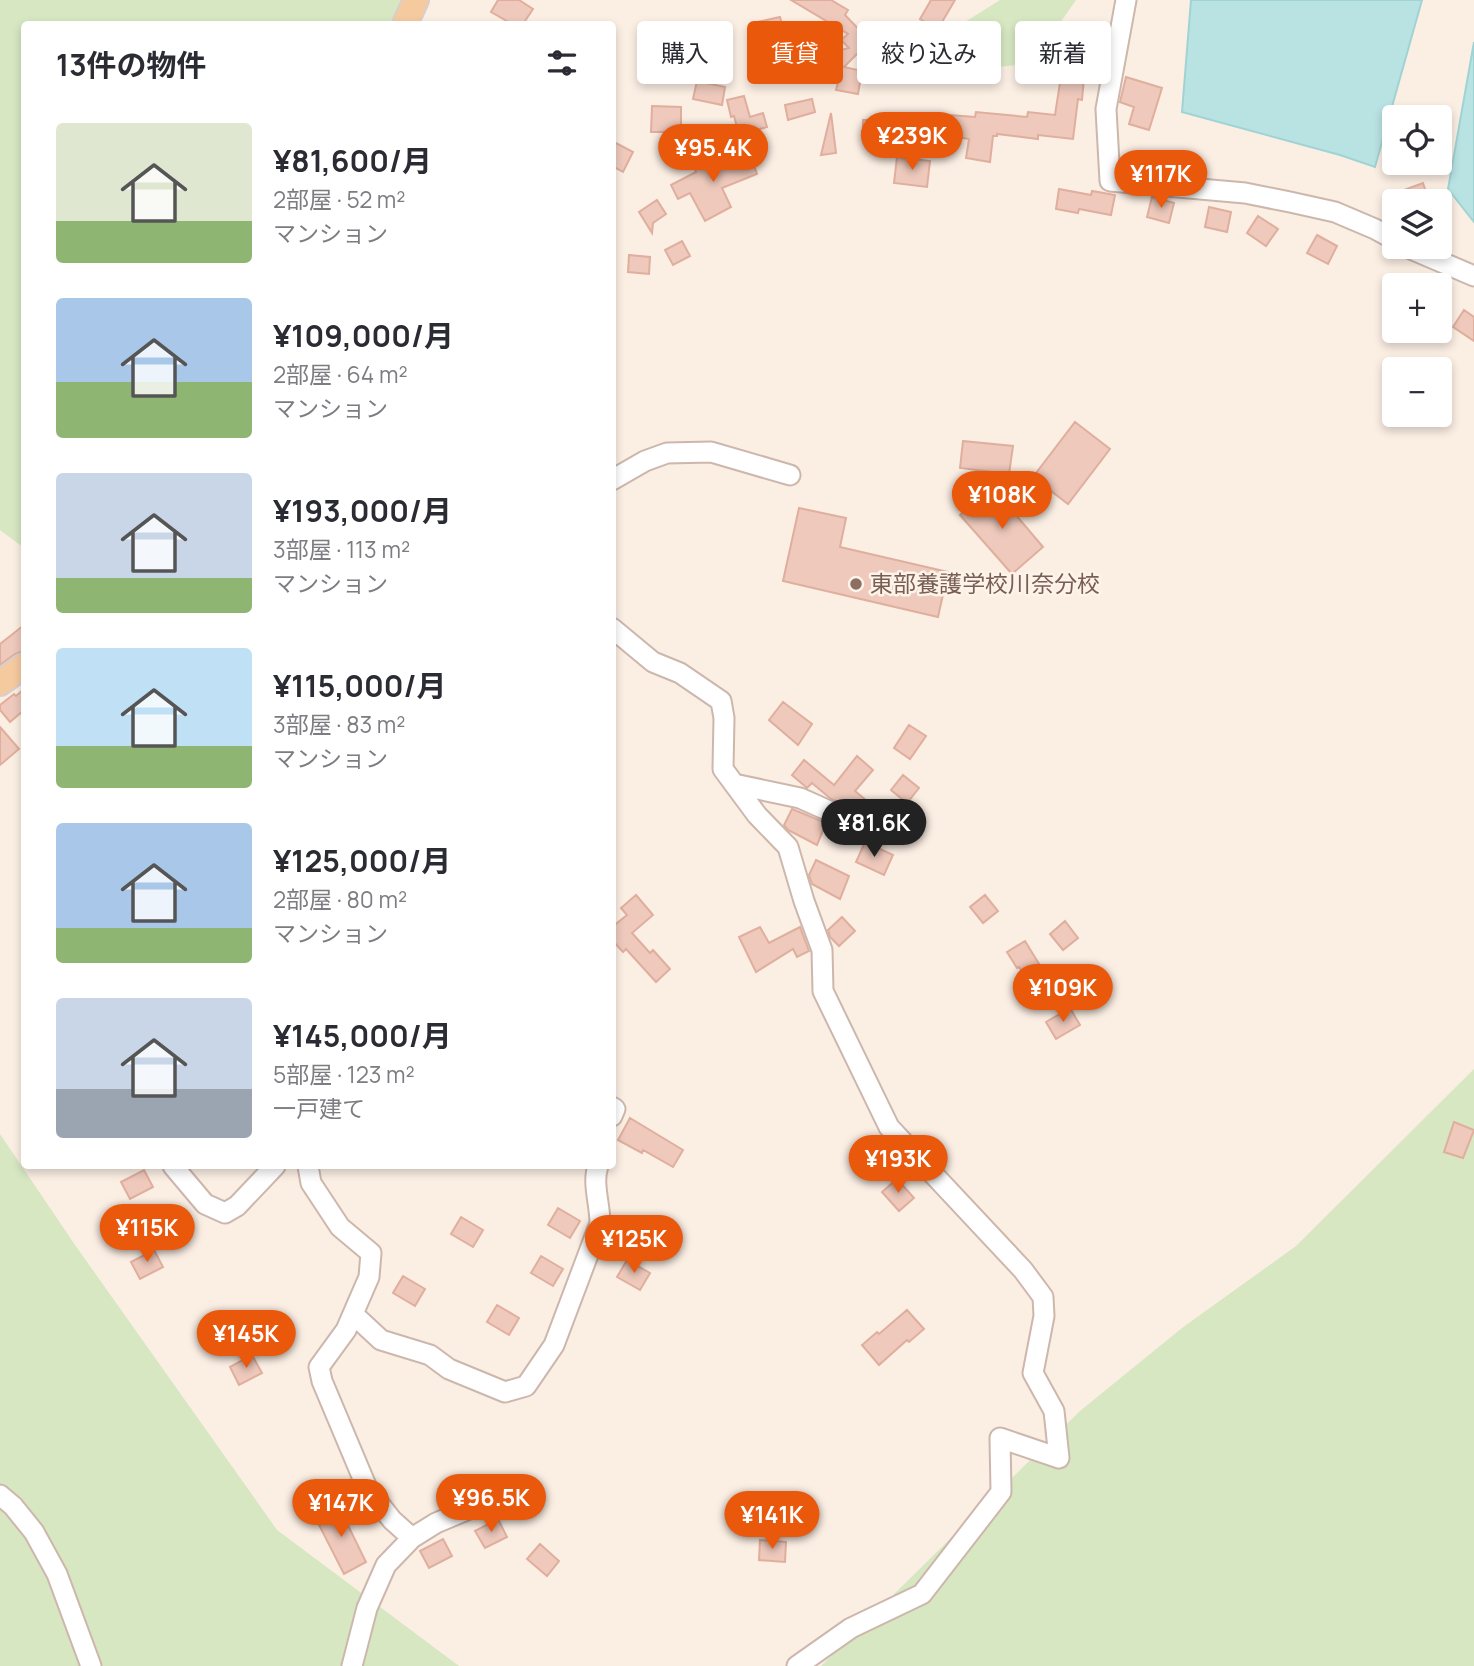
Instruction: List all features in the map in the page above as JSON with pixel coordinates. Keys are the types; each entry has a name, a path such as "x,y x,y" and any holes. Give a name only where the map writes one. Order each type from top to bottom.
{"main road":[{"path":"406,21 416,0"},
{"path":"0,682 21,668"}],"street":[{"path":"1126,0 1106,109 1111,181 1245,193 1335,212 1382,233"},
{"path":"1434,259 1474,276"},
{"path":"616,478 645,461 667,453 711,452 790,475"},
{"path":"616,631 653,662 680,673 721,701 724,718 723,769 757,815 788,847 822,950 822,991 889,1127 1023,1270 1043,1297 1044,1316 1032,1373 1054,1411 1059,1458 1000,1438 1001,1492 922,1594 851,1628 797,1666"},
{"path":"734,784 800,798 846,819"},
{"path":"176,1169 205,1204 225,1213 237,1206 272,1169"},
{"path":"309,1169 311,1183 340,1227 370,1254 369,1277 346,1330 319,1367 322,1381 367,1488 392,1520 412,1538"},
{"path":"353,1314 381,1340 430,1356 449,1369 505,1392 526,1386 554,1345 600,1223 595,1174 597,1169"},
{"path":"0,1494 34,1532 57,1574 91,1666"},
{"path":"352,1666 367,1608 386,1565 412,1538 436,1523 474,1507"}],"green space":[{"path":"0,0 404,0 398,21 21,21 21,546 0,530"},
{"path":"1000,0 1076,0 1061,21 1015,21 1015,65 1001,67 1001,21 967,21"},
{"path":"1474,1069 1474,1666 821,1666 1080,1411 1182,1328 1296,1246"},
{"path":"0,1134 21,1169 24,1169 277,1530 459,1666 0,1666"}],"water":[{"path":"1191,0 1422,0 1392,105 1382,105 1382,142 1375,167 1182,112"},
{"path":"1474,42 1474,222 1452,194 1452,189 1448,189"}],"building":[{"path":"498,0 519,0 533,9 525,21 507,21 491,12"},
{"path":"791,0 831,0 848,10 845,15 857,27 857,54 844,67 857,70 857,84 860,84 858,94 836,90 838,84 843,84 843,49 849,48 843,38 848,34 843,31 843,21 826,21"},
{"path":"931,0 955,0 943,21 920,19"},
{"path":"780,17 781,21 762,21"},
{"path":"1126,77 1162,88 1149,130 1129,124 1134,107 1120,102"},
{"path":"696,84 725,87 722,105 693,99"},
{"path":"1060,84 1083,84 1082,100 1078,99 1073,139 1038,135 1038,139 997,134 993,136 990,162 966,158 969,139 921,131 921,136 863,138 863,120 950,119 950,115 975,117 976,112 1027,117 1028,112 1055,115"},
{"path":"744,96 750,117 763,113 767,127 739,135 727,100"},
{"path":"812,99 815,112 788,120 785,105"},
{"path":"652,106 681,107 681,132 651,132"},
{"path":"831,113 836,153 821,155"},
{"path":"616,143 633,152 623,172 616,168"},
{"path":"715,155 720,167 750,155 757,174 722,188 731,207 705,221 690,193 678,199 671,185 696,172 693,164"},
{"path":"897,157 930,161 927,187 894,183"},
{"path":"1423,183 1425,189 1406,189"},
{"path":"1059,189 1091,195 1092,191 1115,195 1111,215 1079,209 1078,213 1056,209"},
{"path":"1152,197 1174,203 1169,223 1147,217"},
{"path":"657,200 666,214 653,223 652,233 639,212"},
{"path":"1209,207 1231,212 1227,232 1205,227"},
{"path":"1258,216 1278,229 1266,246 1247,233"},
{"path":"1317,235 1337,246 1328,264 1307,253"},
{"path":"682,241 690,256 673,265 665,250"},
{"path":"629,255 650,257 649,274 628,272"},
{"path":"1464,310 1474,317 1474,341 1453,327"},
{"path":"1075,422 1110,449 1068,504 1033,477"},
{"path":"963,441 1013,446 1009,474 960,468"},
{"path":"992,487 1006,504 1005,515 1010,508 1043,547 1012,574 960,515"},
{"path":"799,508 846,518 840,547 948,572 938,617 783,581"},
{"path":"21,627 21,652 0,665 0,644"},
{"path":"21,692 21,713 10,722 0,710 0,705 14,694 16,696"},
{"path":"783,702 812,724 798,745 769,720"},
{"path":"909,725 926,736 910,759 894,748"},
{"path":"0,727 19,749 0,765"},
{"path":"857,756 873,770 855,791 879,811 867,826 853,808 831,799 812,783 807,788 792,775 804,760 834,785"},
{"path":"903,775 919,788 907,803 891,790"},
{"path":"792,809 826,823 817,845 788,830 784,825"},
{"path":"865,842 893,855 884,875 856,862"},
{"path":"816,860 849,876 840,899 812,884 809,875"},
{"path":"636,895 653,915 632,933 650,953 653,950 670,969 656,982 626,949 623,952 616,944 616,924 627,915 621,908"},
{"path":"985,895 998,911 983,923 970,907"},
{"path":"842,917 855,931 839,946 830,937 828,930"},
{"path":"1065,921 1078,938 1063,950 1050,934"},
{"path":"760,927 769,943 800,927 809,951 797,957 793,949 756,972 739,937"},
{"path":"1025,941 1044,972 1051,967 1061,984 1038,998 1007,952"},
{"path":"1070,1008 1080,1025 1056,1039 1046,1022"},
{"path":"630,1118 683,1150 673,1167 618,1140"},
{"path":"1454,1122 1474,1130 1463,1158 1444,1152"},
{"path":"144,1170 153,1187 130,1199 121,1182"},
{"path":"897,1179 914,1198 899,1211 882,1192"},
{"path":"558,1208 580,1221 570,1238 548,1225"},
{"path":"461,1217 483,1230 473,1247 451,1234"},
{"path":"154,1250 163,1267 140,1279 131,1262"},
{"path":"541,1256 563,1269 553,1286 531,1273"},
{"path":"627,1260 650,1273 640,1290 617,1277"},
{"path":"403,1276 425,1289 415,1306 393,1293"},
{"path":"497,1305 519,1318 509,1335 487,1322"},
{"path":"907,1310 924,1329 879,1365 862,1345"},
{"path":"252,1355 262,1373 239,1385 230,1367"},
{"path":"338,1505 366,1562 344,1574 315,1517"},
{"path":"498,1519 507,1537 485,1548 475,1531"},
{"path":"443,1539 452,1556 429,1568 420,1551"},
{"path":"760,1540 786,1542 785,1562 759,1560"},
{"path":"540,1544 559,1561 547,1576 527,1559"}],"place":[{"name":"東部養護学校川奈分校","path":"856,584"}]}
